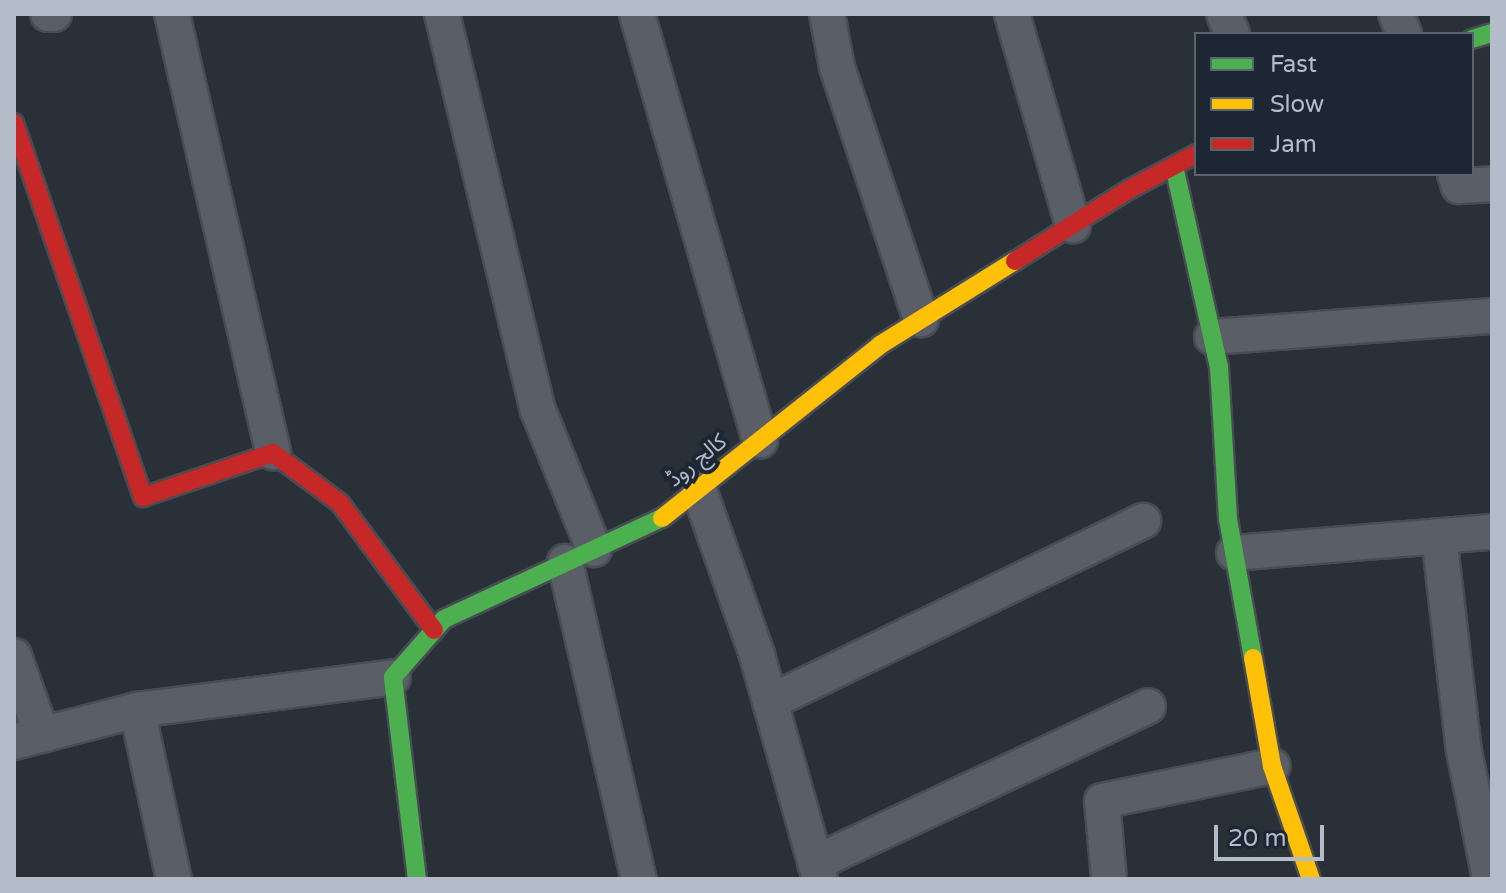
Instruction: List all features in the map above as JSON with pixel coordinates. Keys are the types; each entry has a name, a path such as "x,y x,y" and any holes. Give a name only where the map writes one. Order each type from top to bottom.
{"street":[{"path":"48,14 54,14"},
{"path":"172,14 273,453 340,503 434,630"},
{"path":"442,14 538,410 580,556 639,879"},
{"path":"637,14 760,441"},
{"path":"827,14 837,67 921,319"},
{"path":"1012,14 1073,225"},
{"path":"14,123 143,497 273,453"},
{"name":"کالج روڈ","path":"393,677 444,619 668,515 880,345 1073,225 1194,155"},
{"path":"1174,166 1219,367 1228,519 1272,766 1311,879"},
{"path":"1456,176 1459,186 1492,184"},
{"path":"1212,337 1492,316"},
{"path":"699,490 770,702 818,871 1148,706"},
{"path":"770,702 1143,521"},
{"path":"1234,553 1492,532"},
{"path":"1439,536 1464,751 1490,877"},
{"path":"14,656 28,739 137,710 393,677 417,879"},
{"path":"137,710 174,879"},
{"path":"1109,879 1102,801 1272,766"}],"traffic: fast":[{"path":"1474,38 1492,33"},
{"path":"1174,166 1219,367 1228,519 1253,658"},
{"path":"417,879 393,677 444,619 662,518"}],"traffic: slow":[{"path":"662,518 880,345 1015,261"},
{"path":"1253,658 1272,766 1311,879"}],"traffic: jam":[{"path":"14,123 143,497 273,453 340,503 434,630"},
{"path":"1015,261 1130,189 1194,155"}]}
